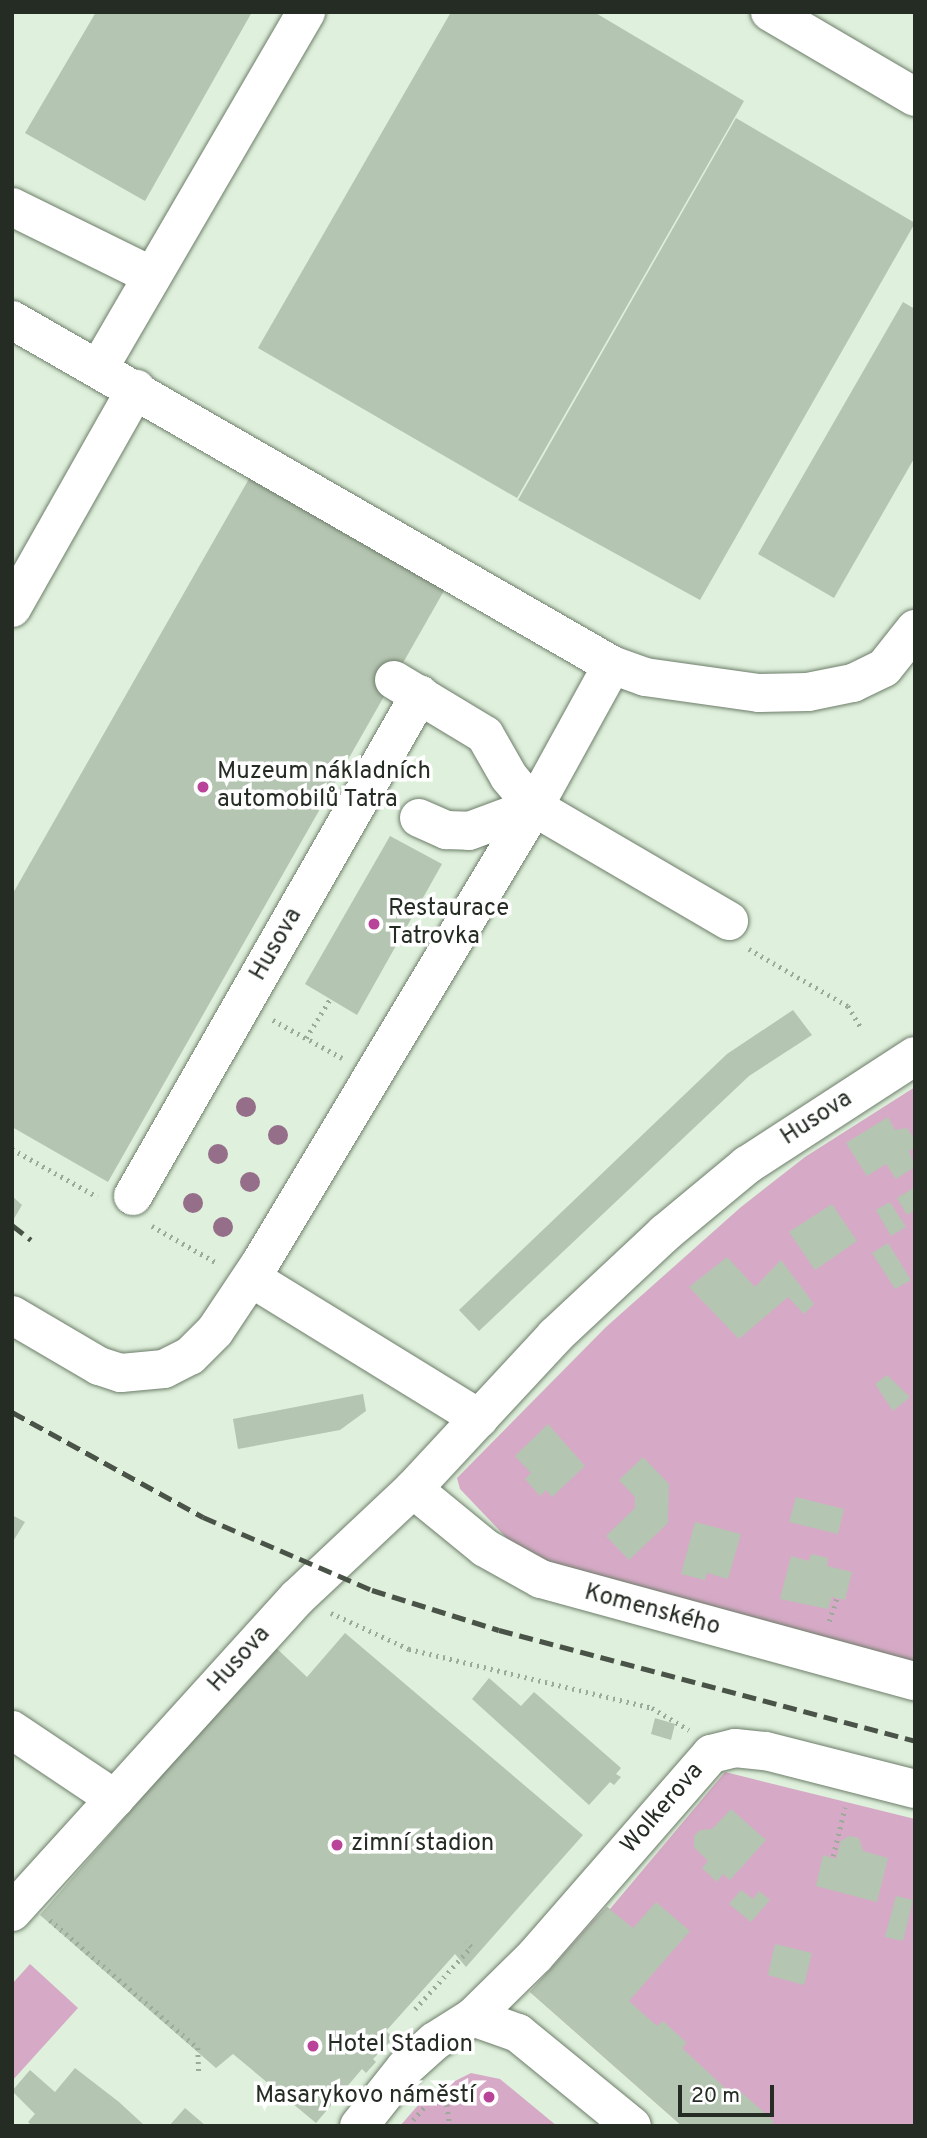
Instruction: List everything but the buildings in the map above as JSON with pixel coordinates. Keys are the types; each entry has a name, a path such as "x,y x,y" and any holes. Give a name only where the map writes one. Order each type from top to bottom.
{"street":[{"path":"99,368 306,12"},
{"path":"770,12 915,97"},
{"path":"12,207 152,276"},
{"path":"12,320 612,664 645,677 759,694 808,692 853,683 884,668 915,629"},
{"path":"12,608 136,389"},
{"path":"12,1315 99,1366 121,1373 163,1369 190,1356 215,1331 251,1278 534,807 612,664"},
{"name":"Husova","path":"146,1212 407,687 485,735 534,807 729,921"},
{"path":"419,818 446,830 469,831 534,807"},
{"name":"Husova","path":"26,1912 115,1799 298,1597 413,1489 555,1336 747,1165 915,1056"},
{"path":"251,1278 479,1418"},
{"name":"Komenského","path":"413,1489 485,1548 541,1579 915,1681"},
{"path":"12,1730 115,1799"},
{"name":"Wolkerova","path":"473,2017 535,1956 711,1754 735,1748 766,1751 915,1788"},
{"path":"359,2126 405,2068 435,2041 473,2017 518,2033 632,2126"}],"path":[{"path":"306,1038 330,999"},
{"path":"263,1030 270,1018 349,1062"},
{"path":"298,1597 409,1649 652,1708 686,1727 711,1754"},
{"path":"833,1856 846,1802"},
{"path":"26,1912 198,2048 199,2074"},
{"path":"412,2012 471,1947 466,1942"},
{"path":"430,2089 447,2105 450,2126"},
{"path":"408,2126 436,2094"}],"shaded area":[{"path":"915,1087 915,1664 522,1554 460,1489 457,1478 606,1327 741,1207 805,1157"},
{"path":"725,1772 915,1819 915,2126 682,2126 530,1992 593,1921 607,1907 610,1909"},
{"path":"30,1964 78,2008 12,2081 12,1984"},
{"path":"471,2073 500,2079 557,2126 400,2126 427,2095"}],"railway":[{"path":"12,1225 31,1240"},
{"path":"12,1412 203,1517 372,1590 499,1630 915,1741"}],"place":[{"name":"Muzeum nákladních automobilů Tatra","path":"203,787"},
{"name":"Restaurace Tatrovka","path":"374,924"},
{"name":"zimní stadion","path":"337,1845"},
{"name":"Hotel Stadion","path":"313,2046"},
{"name":"Masarykovo náměstí","path":"489,2097"}]}
